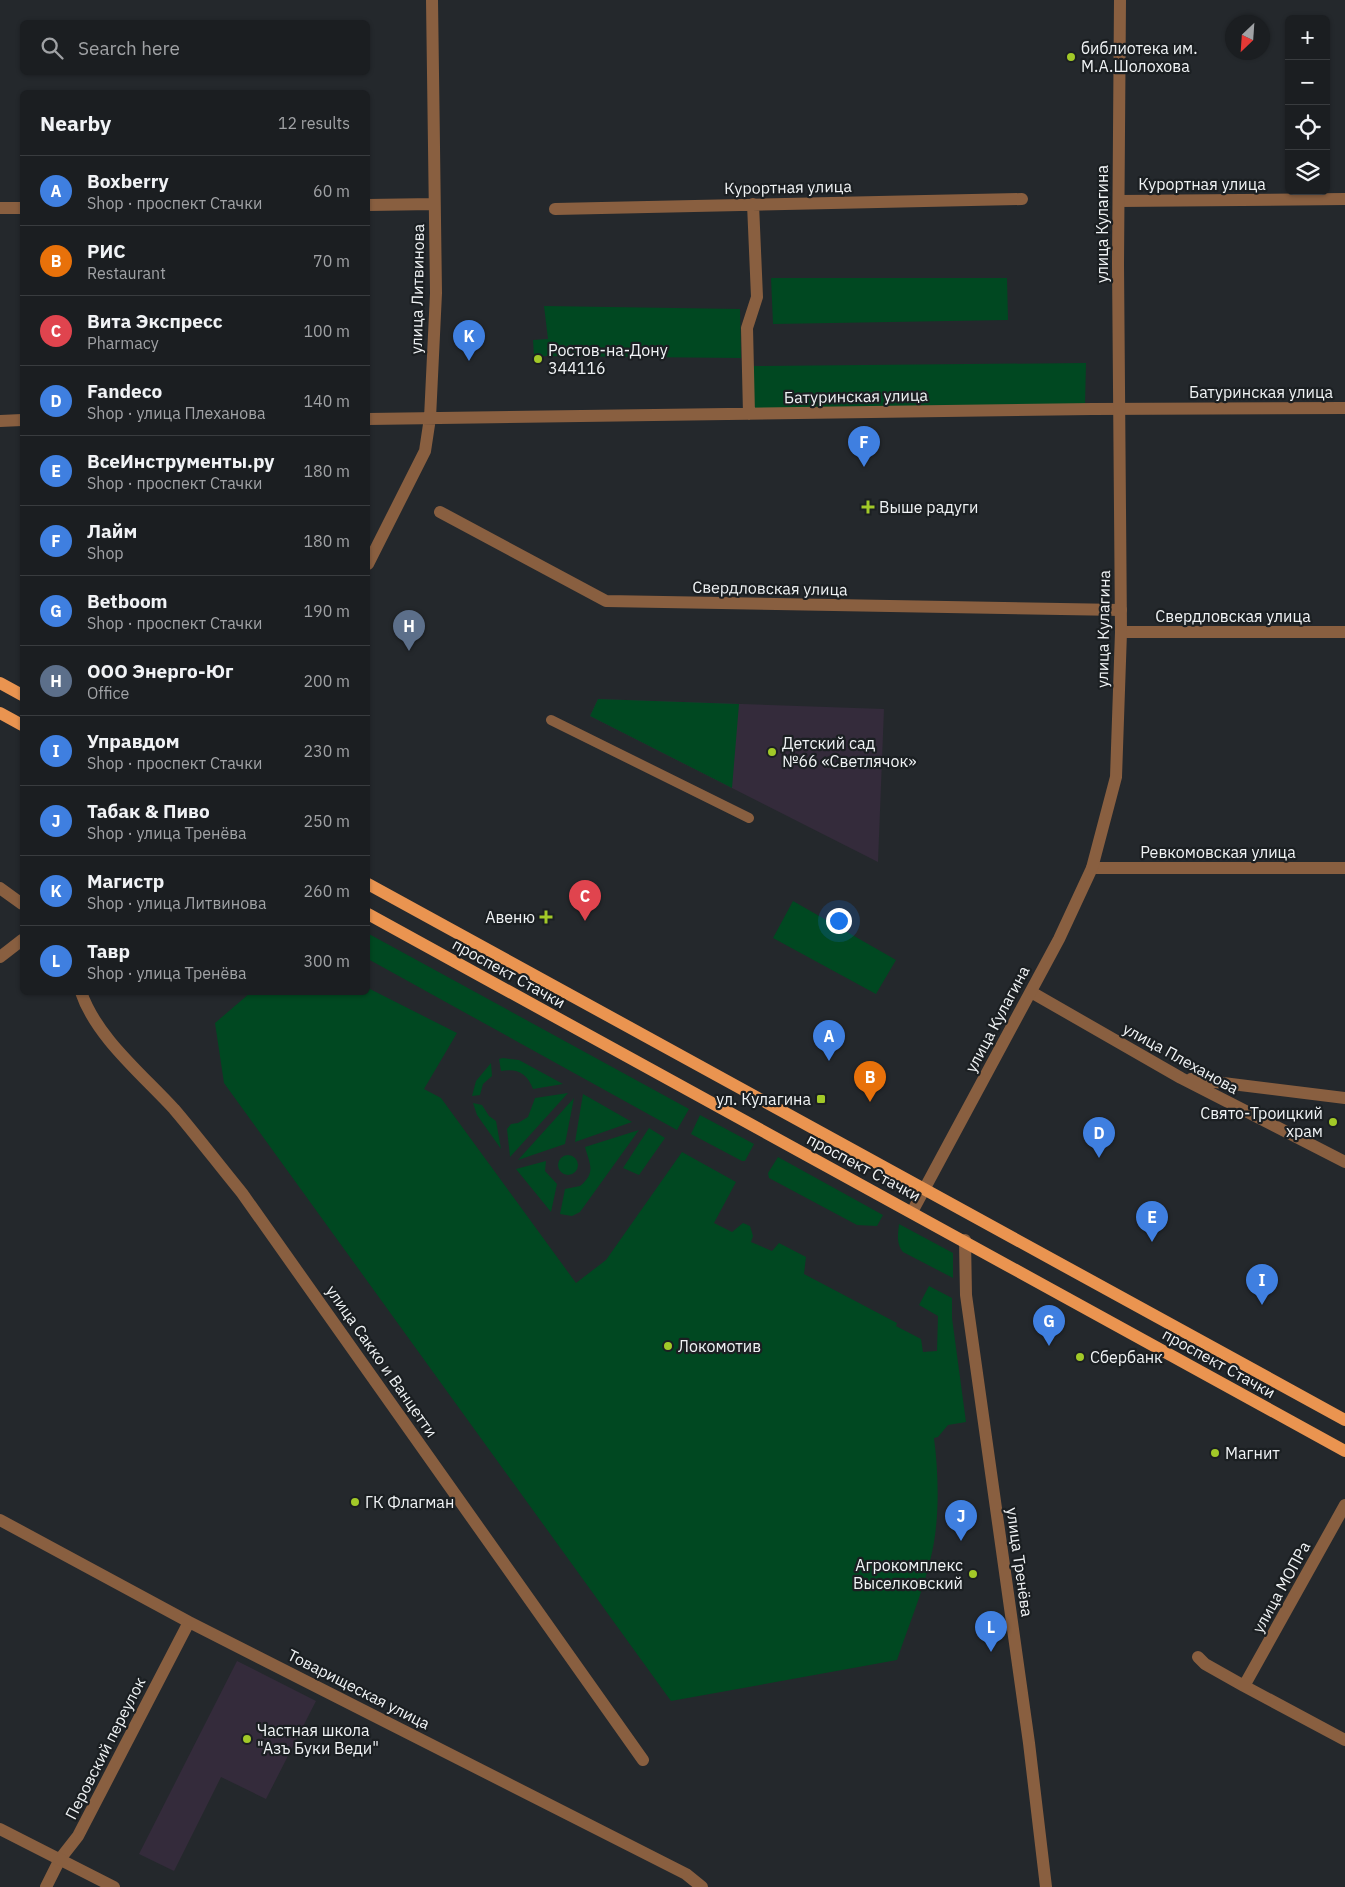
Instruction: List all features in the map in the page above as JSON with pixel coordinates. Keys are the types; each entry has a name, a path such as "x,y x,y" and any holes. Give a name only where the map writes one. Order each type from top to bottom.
{"main road":[{"path":"0,684 20,694"},
{"path":"0,713 20,725"},
{"name":"проспект Стачки","path":"370,885 1345,1420"},
{"name":"проспект Стачки","path":"370,915 965,1240 1345,1451"}],"street":[{"name":"улица Литвинова","path":"370,560 425,452 430,418 436,293 432,0"},
{"name":"улица Кулагина","path":"912,1212 1030,992 1092,868 1116,777 1121,632 1120,0"},
{"name":"Курортная улица","path":"555,209 1022,199"},
{"name":"Курортная улица","path":"1119,201 1345,199"},
{"path":"370,205 434,204"},
{"path":"749,414 747,328 757,296 753,204"},
{"path":"0,208 20,208"},
{"name":"Батуринская улица","path":"370,419 1120,409 1345,408"},
{"path":"0,421 20,420"},
{"name":"Свердловская улица","path":"440,512 606,601 1121,610"},
{"name":"Свердловская улица","path":"1121,632 1345,632"},
{"path":"551,720 749,818"},
{"name":"Ревкомовская улица","path":"1092,868 1345,868"},
{"path":"0,888 20,903"},
{"path":"0,956 20,941"},
{"name":"улица Плеханова","path":"1030,992 1181,1078 1345,1162"},
{"name":"улица Сакко и Ванцетти","path":"82,995 94,1020 106,1035 175,1111 242,1193 643,1760"},
{"path":"1181,1078 1345,1098"},
{"name":"улица Тренёва","path":"965,1240 966,1295 1029,1743 1046,1887"},
{"name":"улица МОПРа","path":"1244,1686 1345,1505"},
{"name":"Товарищеская улица","path":"0,1520 189,1622 597,1827 686,1874 702,1887"},
{"name":"Перовский переулок","path":"46,1887 60,1859 78,1836 189,1622"},
{"path":"1198,1657 1205,1664 1345,1740"},
{"path":"0,1829 114,1887"}],"shaded area":[{"name":"Детский сад №66 «Светлячок»","path":"598,699 884,709 878,862 590,716"},
{"name":"Частная школа \"Азъ Буки Веди\"","path":"237,1661 316,1701 266,1799 221,1777 174,1871 139,1854"}],"green space":[{"path":"771,278 1007,278 1008,320 773,324"},
{"path":"544,306 740,309 741,358 534,356 533,340 548,339"},
{"path":"1086,363 1085,405 753,410 753,366"},
{"path":"598,699 739,704 732,788 590,716"},
{"path":"793,901 896,960 876,994 773,938"},
{"path":"370,935 689,1109 677,1130 370,960"},
{"name":"Локомотив","path":"370,989 457,1033 424,1089 441,1098 576,1283 606,1260 682,1152 736,1182 714,1223 732,1232 743,1223 750,1226 753,1236 751,1242 772,1251 779,1243 806,1257 804,1274 897,1323 896,1326 921,1339 923,1352 937,1351 938,1316 919,1305 929,1286 952,1298 952,1318 966,1422 948,1425 938,1437 934,1438 938,1500 936,1531 923,1586 897,1660 671,1701 224,1083 215,1023 248,995 370,995"},
{"path":"499,1059 519,1060 563,1084 533,1089 528,1079 521,1073 512,1070 501,1071"},
{"path":"491,1063 492,1076 483,1084 480,1095 472,1096 476,1081"},
{"path":"568,1093 510,1157 507,1129 511,1124 518,1123 528,1117 535,1098"},
{"path":"583,1094 632,1122 575,1142"},
{"path":"574,1098 565,1144 518,1160"},
{"path":"473,1103 482,1105 489,1116 496,1121 501,1149 477,1115"},
{"path":"700,1115 754,1144 745,1161 691,1134"},
{"path":"649,1128 665,1138 639,1175 623,1168"},
{"path":"639,1130 580,1212 572,1216 560,1214 565,1189 580,1186 589,1176 590,1163 585,1147"},
{"path":"568,1155 575,1158 578,1165 575,1172 568,1175 561,1172 558,1165 561,1158"},
{"path":"778,1157 883,1215 877,1226 857,1225 769,1178 768,1173"},
{"path":"546,1161 545,1171 557,1184 551,1212 516,1169"},
{"path":"899,1224 953,1253 953,1278 903,1252 898,1242"}],"place":[{"name":"библиотека им. М.А.Шолохова","path":"1071,57"},
{"name":"Ростов-на-Дону 344116","path":"538,359"},
{"name":"Магистр","path":"469,361"},
{"name":"Лайм","path":"864,467"},
{"name":"Выше радуги","path":"868,507"},
{"name":"ООО Энерго-Юг","path":"409,651"},
{"name":"Детский сад №66 «Светлячок»","path":"772,752"},
{"name":"Авеню","path":"546,917"},
{"name":"Вита Экспресс","path":"585,921"},
{"name":"Boxberry","path":"829,1061"},
{"name":"ул. Кулагина","path":"821,1099"},
{"name":"РИС","path":"870,1102"},
{"name":"Свято-Троицкий храм","path":"1333,1122"},
{"name":"Fandeco","path":"1099,1158"},
{"name":"ВсеИнструменты.ру","path":"1152,1242"},
{"name":"Управдом","path":"1262,1305"},
{"name":"Локомотив","path":"668,1346"},
{"name":"Betboom","path":"1049,1346"},
{"name":"Сбербанк","path":"1080,1357"},
{"name":"Магнит","path":"1215,1453"},
{"name":"ГК Флагман","path":"355,1502"},
{"name":"Табак & Пиво","path":"961,1541"},
{"name":"Агрокомплекс Выселковский","path":"973,1574"},
{"name":"Тавр","path":"991,1652"},
{"name":"Частная школа \"Азъ Буки Веди\"","path":"247,1739"}]}
